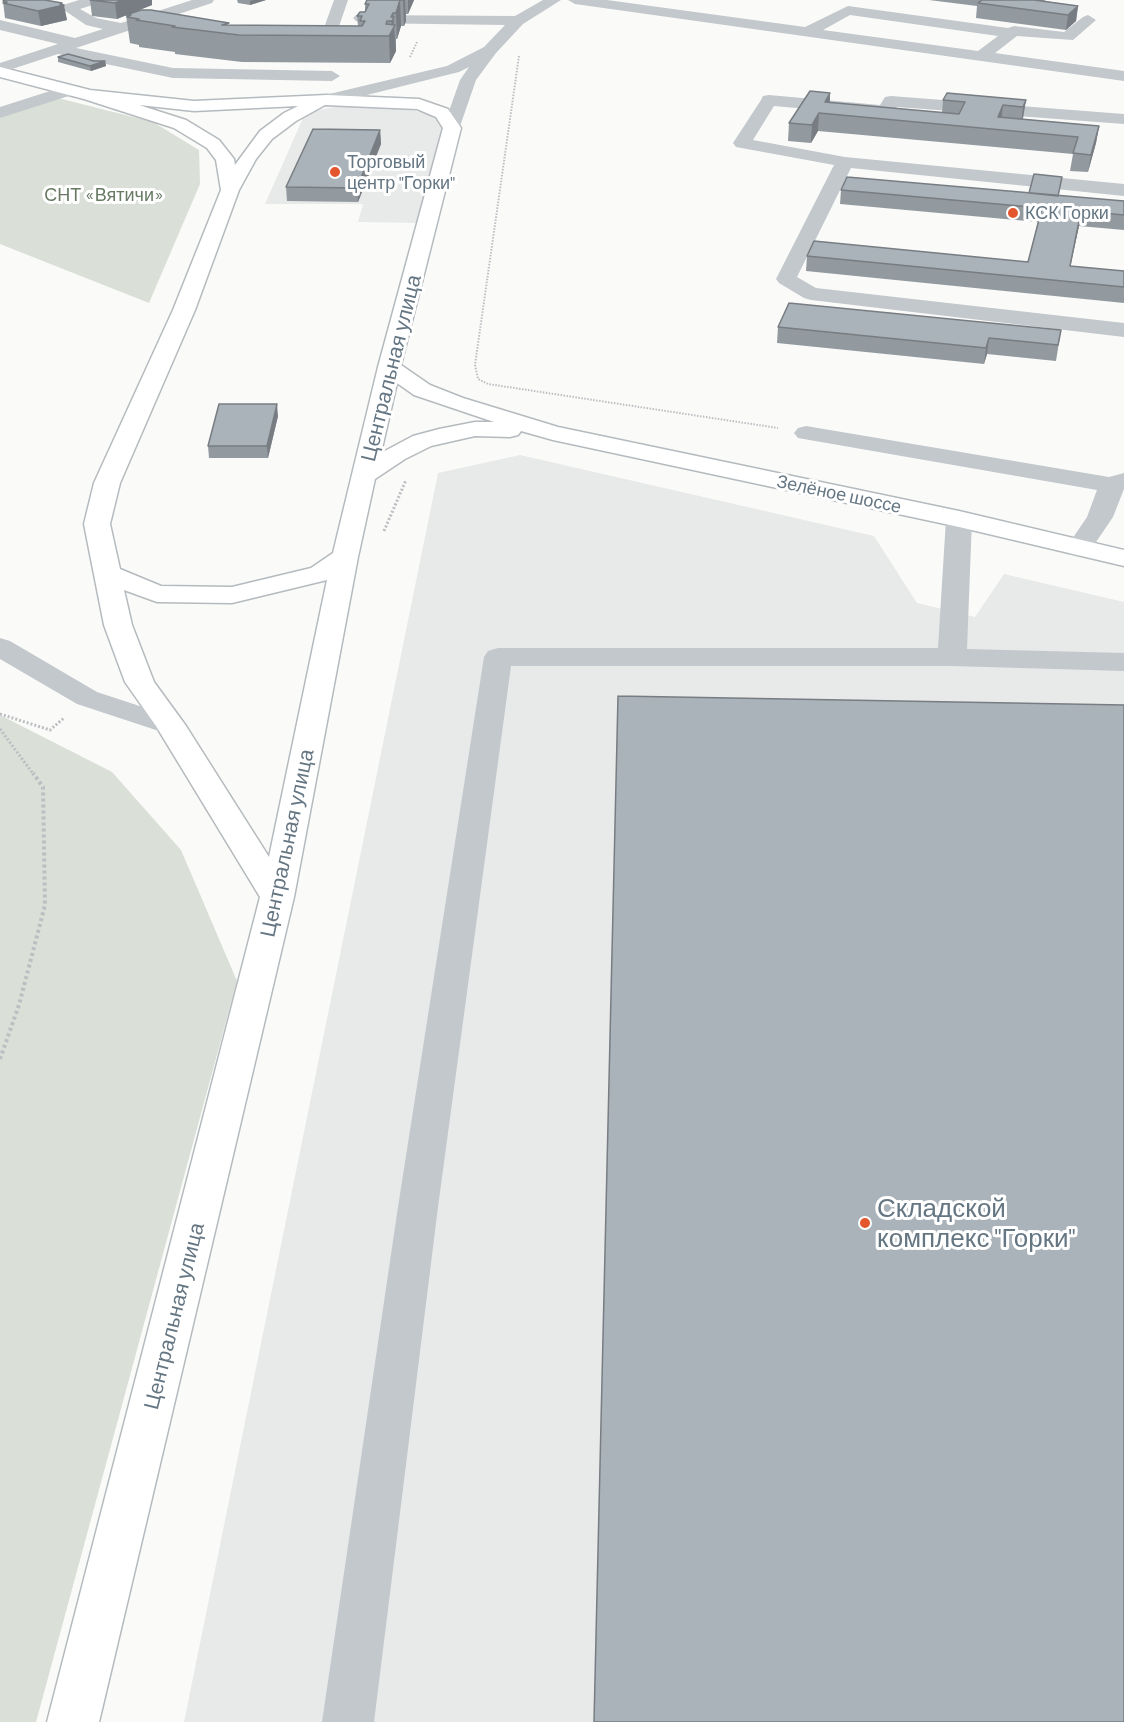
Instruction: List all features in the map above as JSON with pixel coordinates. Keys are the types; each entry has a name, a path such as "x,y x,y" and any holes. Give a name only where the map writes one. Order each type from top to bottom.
{"main road":[{"path":"0,70 90,95 180,124 213,144 225,159 230,190"},
{"path":"90,95 194,106 327,100 419,104 442,113 452,128"},
{"path":"277,897 171,726 140,682 118,624 97,524 107,483 184,310 230,190 248,158 266,135 290,117 327,100"},
{"name":"Центральная улица","path":"73,1722 277,897 345,557 389,367 452,128"},
{"path":"389,367 422,390 455,403 554,433"},
{"path":"364,476 396,454 422,441 447,434 475,429 554,433"},
{"name":"Зелёное шоссе","path":"554,433 959,519 1124,558"},
{"path":"107,573 157,594 232,595 320,574 345,557"}],"street":[{"path":"94,0 68,8 92,22 121,28"},
{"path":"0,70 65,46 207,0"},
{"path":"280,44 326,44 341,0"},
{"path":"440,20 446,0"},
{"name":"Центральная улица","path":"452,128 468,80 490,50 518,21 555,0"},
{"path":"575,0 1124,76"},
{"path":"807,32 864,0"},
{"path":"687,17 719,3"},
{"path":"849,10 1011,33"},
{"path":"335,17 518,21"},
{"path":"982,56 1014,31 1067,37 1088,20"},
{"path":"137,23 171,29"},
{"path":"0,25 65,46"},
{"path":"0,34 65,46 173,73 332,76"},
{"path":"327,100 453,69 490,50"},
{"path":"985,109 1006,59"},
{"path":"0,113 69,90"},
{"path":"1124,119 891,101 886,111 769,100 742,143 845,162 1124,190"},
{"path":"845,162 786,279 812,294 1124,330"},
{"path":"806,433 1117,483 1100,517 1079,548"},
{"path":"952,657 959,519"},
{"path":"0,647 87,698 171,726"},
{"path":"348,1722 418,1207 498,657 952,657 1124,662"}],"path":[{"path":"520,47 475,365 478,379 488,384 806,433"},
{"path":"0,714 50,730 87,698"},
{"path":"0,729 43,788 45,905 19,1005 0,1059"}],"shaded area":[{"path":"339,106 407,109 435,116 442,128 419,223 358,222 363,204 265,204 303,118 319,110"},
{"path":"520,455 874,536 917,603 975,617 1004,574 1124,602 1124,1722 184,1722 438,473"}],"green space":[{"name":"СНТ «Вятичи»","path":"46,95 153,122 199,150 200,184 149,303 0,244 0,110"},
{"path":"0,715 112,772 181,850 237,981 36,1722 0,1722"}],"building":[{"path":"45,0 64,5 38,11 3,3 7,2 3,1"},
{"path":"90,0 123,0 115,3"},
{"path":"367,0 400,0 396,13 393,13 391,17 394,17 392,21 387,21 386,24 395,25 389,36 239,35 172,27 175,26 136,20 139,19 126,15 141,10 151,10 229,23 222,25 362,26 365,21 360,21 362,16 357,16 360,12 365,12 369,4 365,4"},
{"path":"982,0 1034,0 1078,6 1068,15 978,3"},
{"path":"68,54 94,61 105,61 90,66 58,57"},
{"path":"810,91 830,93 825,102 959,114 965,102 943,100 947,93 1026,100 1023,107 1003,105 998,117 1099,126 1091,155 1073,153 1078,137 819,113 812,125 789,123"},
{"name":"Торговый центр \"Горки\"","path":"313,129 380,130 357,188 286,187"},
{"path":"1034,174 1062,177 1058,196 1029,193"},
{"path":"847,177 1124,201 1124,215 1081,211 1070,266 1124,271 1124,287 807,256 814,241 1028,262 1042,208 841,190"},
{"path":"789,303 1061,330 1058,345 989,338 986,348 778,327"},
{"path":"219,404 277,404 267,446 208,446"},
{"name":"Складской комплекс \"Горки\"","path":"618,696 1124,705 1124,1722 594,1722"}],"place":[{"name":"Торговый центр \"Горки\"","path":"335,172"},
{"name":"КСК Горки","path":"1013,213"},
{"name":"Складской комплекс \"Горки\"","path":"865,1223"}]}
